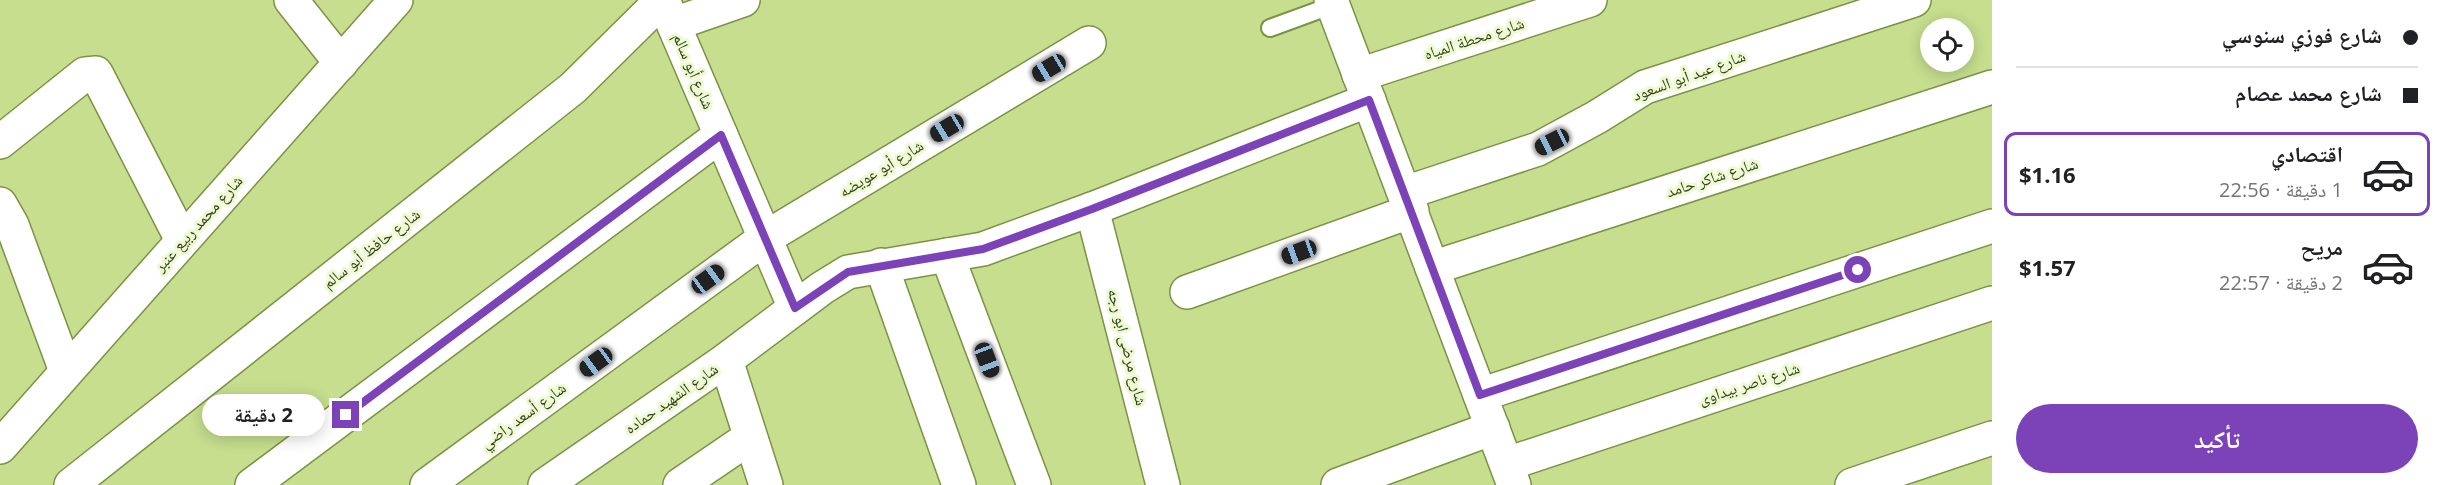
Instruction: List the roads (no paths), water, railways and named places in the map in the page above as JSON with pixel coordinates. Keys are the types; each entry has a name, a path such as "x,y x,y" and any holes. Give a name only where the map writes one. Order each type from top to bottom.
{"street":[{"path":"291,0 341,63"},
{"name":"شارع محمد ربيع عنبر","path":"0,447 396,0"},
{"path":"666,8 743,0"},
{"name":"شارع محطة المياه","path":"1092,209 1364,87 1590,0"},
{"name":"شارع عيد أبو السعود","path":"1187,292 1538,149 1597,117 1645,87 1914,0"},
{"path":"1332,3 1510,474"},
{"name":"شارع أبو سالم","path":"666,8 795,308"},
{"name":"شارع حافظ أبو سالم","path":"71,485 573,88 666,8"},
{"name":"شارع أبو عويضه","path":"765,238 1089,43"},
{"path":"0,142 85,74 96,73 183,240"},
{"name":"شارع شاكر حامد","path":"1432,268 1992,87"},
{"path":"252,485 721,135"},
{"path":"0,204 12,225 66,371"},
{"name":"شارع الشهيد حماده","path":"545,485 726,360 795,308 848,272 983,249 1092,209"},
{"name":"شارع مرضى ابو رجه","path":"1092,209 1163,485"},
{"path":"1480,395 1992,226"},
{"name":"شارع أسعد راضي","path":"427,485 765,238"},
{"path":"948,255 1034,485"},
{"path":"881,265 959,485"},
{"name":"شارع ناصر بيداوى","path":"1510,474 1992,303"},
{"path":"726,360 749,438 766,485"},
{"path":"1338,485 1493,428"},
{"path":"680,485 749,438"},
{"path":"1852,485 1992,438"}],"lane":[{"path":"1270,28 1332,3"}]}
